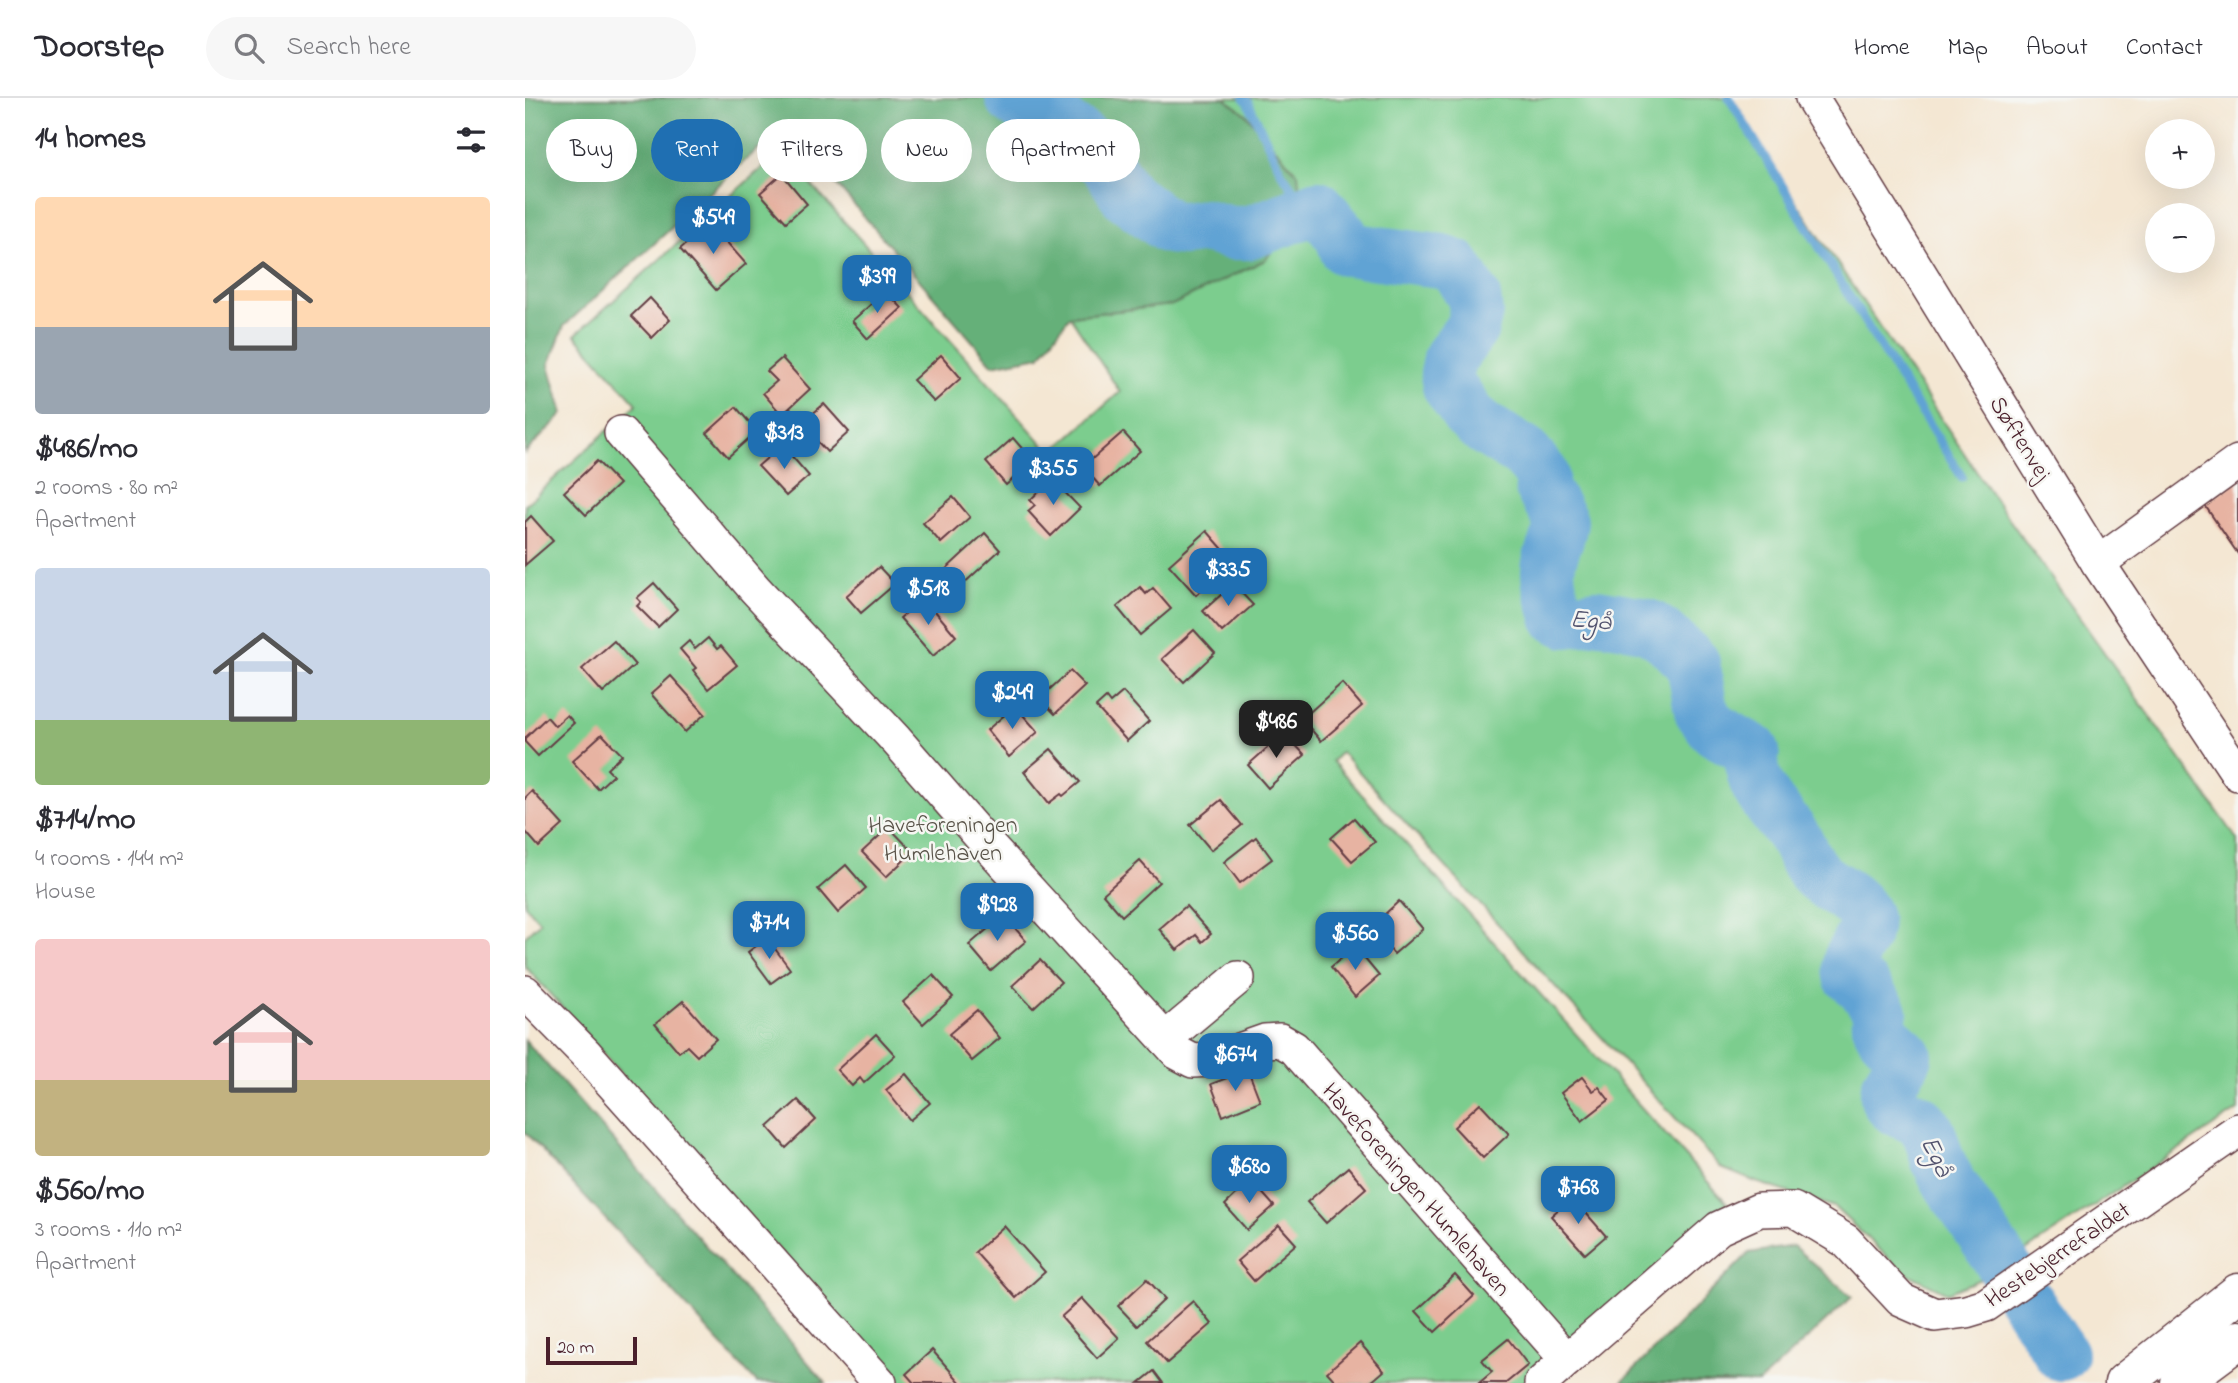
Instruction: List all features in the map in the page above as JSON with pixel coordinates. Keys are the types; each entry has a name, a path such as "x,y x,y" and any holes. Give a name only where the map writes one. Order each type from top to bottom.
{"main road":[{"path":"2125,1383 2238,1293"},
{"path":"2180,1383 2238,1340"}],"street":[{"name":"Søftenvej","path":"1812,98 2098,563 2238,774"},
{"name":"Haveforeningen Humlehaven","path":"621,433 755,589 896,740 985,843 1178,1053 1193,1060 1211,1060 1265,1041 1280,1040 1294,1048 1567,1360"},
{"path":"2098,563 2238,462"},
{"path":"1165,1040 1238,978"},
{"path":"525,992 585,1053 880,1383"},
{"name":"Hestebjerrefaldet","path":"1567,1360 1719,1228 1759,1210 1793,1209 1846,1241 1901,1300 1934,1315 1986,1306 2238,1129"},
{"path":"1541,1383 1567,1360"}],"green space":[{"path":"525,98 1224,98 1245,113 1298,174 1302,213 1265,260 1172,305 1070,316 1040,356 993,365 834,182 867,182 867,119 757,119 757,150 743,163 743,119 651,119 651,182 722,182 564,326 549,365 563,414 525,453"},
{"path":"1224,98 1727,98 1994,498 2238,840 2238,1110 1988,1276 1947,1293 1902,1271 1834,1207 1721,1168 1341,752 1332,761 1733,1210 1540,1383 897,1383 525,966 525,936 540,922 525,905 525,505 637,404 575,335 757,172 757,182 809,182 1051,453 1120,392 1070,316 1172,305 1265,260 1298,174 1245,113"},
{"path":"525,1040 826,1383 757,1383 525,1132"},
{"path":"1793,1246 1852,1297 1759,1383 1621,1383 1749,1253"}],"building":[{"path":"773,182 789,182 807,204 786,222 760,193"},
{"path":"710,223 746,264 716,290 680,249"},
{"path":"886,291 902,308 868,339 852,321"},
{"path":"650,298 670,320 652,338 631,316"},
{"path":"941,355 961,378 934,402 913,380"},
{"path":"782,358 810,389 782,415 763,393 777,381 767,371"},
{"path":"824,404 849,432 827,452 807,430 803,433 797,427"},
{"path":"736,407 757,431 728,457 707,433"},
{"path":"1123,432 1140,451 1100,486 1083,467"},
{"path":"1013,438 1033,461 1006,485 986,462"},
{"path":"782,445 809,476 786,496 758,466"},
{"path":"597,461 619,484 586,515 564,492"},
{"path":"1052,479 1080,508 1051,536 1028,511 1035,505 1030,500"},
{"path":"2238,481 2238,554 2204,504"},
{"path":"953,497 970,517 941,543 923,523"},
{"path":"531,516 553,541 525,565 525,522"},
{"path":"1207,531 1229,556 1202,581 1206,586 1196,595 1169,565"},
{"path":"985,533 1000,550 960,587 945,570"},
{"path":"879,567 895,584 861,613 846,596"},
{"path":"654,583 677,609 658,627 637,606 641,602 637,598"},
{"path":"1233,584 1253,605 1222,632 1203,611"},
{"path":"1140,587 1146,594 1153,588 1171,609 1140,635 1117,607"},
{"path":"924,598 956,636 933,656 900,618"},
{"path":"1194,630 1215,653 1184,682 1162,659"},
{"path":"708,638 717,649 721,646 737,665 708,689 693,670 696,668 680,649 689,641 695,649"},
{"path":"614,641 635,665 603,693 582,669"},
{"path":"1070,671 1085,686 1055,714 1040,698"},
{"path":"671,676 705,714 685,732 651,694"},
{"path":"1342,683 1362,706 1321,741 1302,719"},
{"path":"1123,692 1149,721 1127,741 1096,707 1106,698 1110,703"},
{"path":"1015,706 1038,732 1009,757 987,730"},
{"path":"567,715 574,723 538,756 525,742 525,738 547,717 555,726"},
{"path":"1284,733 1305,755 1268,788 1248,765"},
{"path":"602,734 622,755 607,769 613,775 598,789 572,761"},
{"path":"1051,749 1080,782 1049,803 1024,772"},
{"path":"532,791 563,825 539,847 525,831 525,798"},
{"path":"1221,800 1242,825 1211,850 1190,825"},
{"path":"1354,818 1375,842 1352,861 1331,838"},
{"path":"889,827 913,852 886,877 862,852"},
{"path":"1256,837 1272,859 1240,883 1224,862"},
{"path":"1140,861 1159,882 1122,916 1103,894"},
{"path":"846,865 866,888 838,913 818,889"},
{"path":"1399,901 1423,929 1394,954 1371,927"},
{"path":"1186,906 1211,934 1202,942 1196,935 1177,950 1159,929"},
{"path":"1004,915 1026,941 991,971 969,945"},
{"path":"767,938 790,969 771,983 748,952"},
{"path":"1355,947 1379,976 1355,997 1331,967"},
{"path":"1040,960 1061,982 1033,1008 1012,986"},
{"path":"933,975 953,997 923,1024 903,1002"},
{"path":"683,1001 716,1039 697,1056 687,1046 679,1052 655,1024"},
{"path":"977,1010 1000,1038 972,1061 949,1034"},
{"path":"876,1034 895,1055 864,1083 860,1078 852,1086 837,1070"},
{"path":"1248,1070 1260,1101 1223,1116 1211,1084"},
{"path":"906,1074 930,1103 910,1120 886,1090"},
{"path":"1582,1077 1593,1091 1599,1087 1609,1100 1582,1121 1561,1093"},
{"path":"798,1100 816,1120 786,1148 768,1127"},
{"path":"1480,1103 1509,1134 1483,1158 1454,1127"},
{"path":"1348,1167 1366,1188 1326,1223 1307,1202"},
{"path":"1251,1180 1274,1206 1247,1230 1225,1205"},
{"path":"1572,1197 1606,1236 1585,1254 1551,1216"},
{"path":"1279,1225 1296,1244 1254,1281 1237,1261"},
{"path":"1004,1226 1045,1272 1016,1298 975,1252"},
{"path":"1455,1275 1474,1296 1435,1332 1416,1311"},
{"path":"1147,1279 1165,1299 1137,1326 1118,1306"},
{"path":"1082,1298 1119,1338 1097,1358 1061,1317"},
{"path":"1193,1301 1212,1324 1167,1363 1147,1341"},
{"path":"1508,1339 1528,1365 1506,1383 1479,1383 1492,1372 1482,1360"},
{"path":"1360,1343 1384,1371 1370,1383 1337,1383 1327,1372"},
{"path":"932,1350 961,1383 914,1383 906,1374"},
{"path":"1154,1371 1163,1383 1139,1383"}],"waterway":[{"name":"Egå","path":"1012,98 1030,111 1052,117 1083,138 1096,156 1106,163 1126,195 1169,227 1184,229 1205,226 1231,233 1248,233 1318,207 1341,235 1346,249 1440,261 1455,266 1474,297 1476,312 1472,328 1450,358 1447,374 1449,386 1469,416 1524,453 1542,474 1542,489 1561,521 1548,570 1558,617 1567,621 1596,616 1650,627 1693,663 1701,711 1715,730 1753,751 1752,764 1759,788 1796,840 1811,869 1855,903 1864,915 1865,926 1850,960 1850,976 1863,987 1881,1012 1879,1026 1885,1036 1906,1056 1889,1084 1888,1100 1895,1108 1918,1120 1925,1127 1949,1182 2061,1354"},
{"path":"1244,98 1282,173 1308,211"},
{"path":"1729,98 1962,477"}]}
